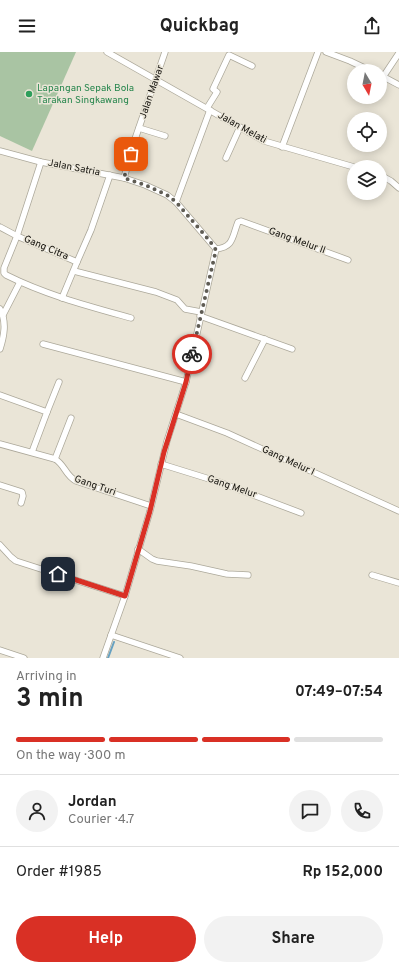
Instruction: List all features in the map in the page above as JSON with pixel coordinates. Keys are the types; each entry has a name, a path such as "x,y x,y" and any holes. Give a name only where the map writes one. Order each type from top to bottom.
{"street":[{"name":"Jalan Melati","path":"107,52 264,141 347,165"},
{"name":"Jalan Mawar","path":"124,178 139,128 165,52"},
{"path":"223,52 252,66"},
{"path":"282,147 318,52"},
{"path":"326,52 356,64"},
{"path":"387,69 399,53"},
{"path":"176,202 209,109 217,92 213,89 230,55"},
{"path":"387,79 399,85"},
{"path":"226,158 240,127"},
{"path":"139,128 165,136"},
{"name":"Jalan Satria","path":"0,152 41,162 124,178 145,185 167,195 176,202 216,250"},
{"path":"41,162 17,236 4,268 4,273 20,282 62,298 131,318"},
{"path":"77,262 91,230 110,175"},
{"path":"387,179 399,188"},
{"name":"Gang Melur II","path":"216,250 228,247 238,222 241,221 348,260"},
{"name":"Gang Citra","path":"0,227 77,262 62,298"},
{"path":"103,658 125,596 151,506 161,464 186,382 216,250"},
{"path":"0,260 7,261"},
{"path":"74,271 156,292 177,300 185,309 292,349"},
{"path":"0,349 4,335 1,312 20,282"},
{"path":"245,378 265,339"},
{"path":"44,344 186,382"},
{"path":"32,452 46,412 59,382"},
{"path":"0,394 46,412"},
{"name":"Gang Melur I","path":"176,414 227,432 399,511"},
{"path":"0,444 55,459 70,418"},
{"name":"Gang Turi","path":"55,459 67,474 76,481 151,506"},
{"name":"Gang Melur","path":"161,464 232,487 301,514"},
{"path":"0,485 22,492 23,496 21,502"},
{"path":"0,545 16,561 125,596"},
{"path":"138,549 157,561 191,566 227,574 248,575"},
{"path":"372,575 399,583"},
{"path":"111,635 180,658"},
{"path":"0,650 24,658"}],"green space":[{"name":"Lapangan Sepak Bola Tarakan Singkawang","path":"0,52 76,52 32,151 0,136"}],"waterway":[{"path":"108,658 114,642"}],"way so far":[{"path":"131,154 124,178 145,185 167,195 176,202 216,250 192,354"}],"place":[{"name":"Lapangan Sepak Bola Tarakan Singkawang","path":"29,94"}],"route":[{"path":"58,574 125,596 150,511 167,441 186,382 192,354"}]}
